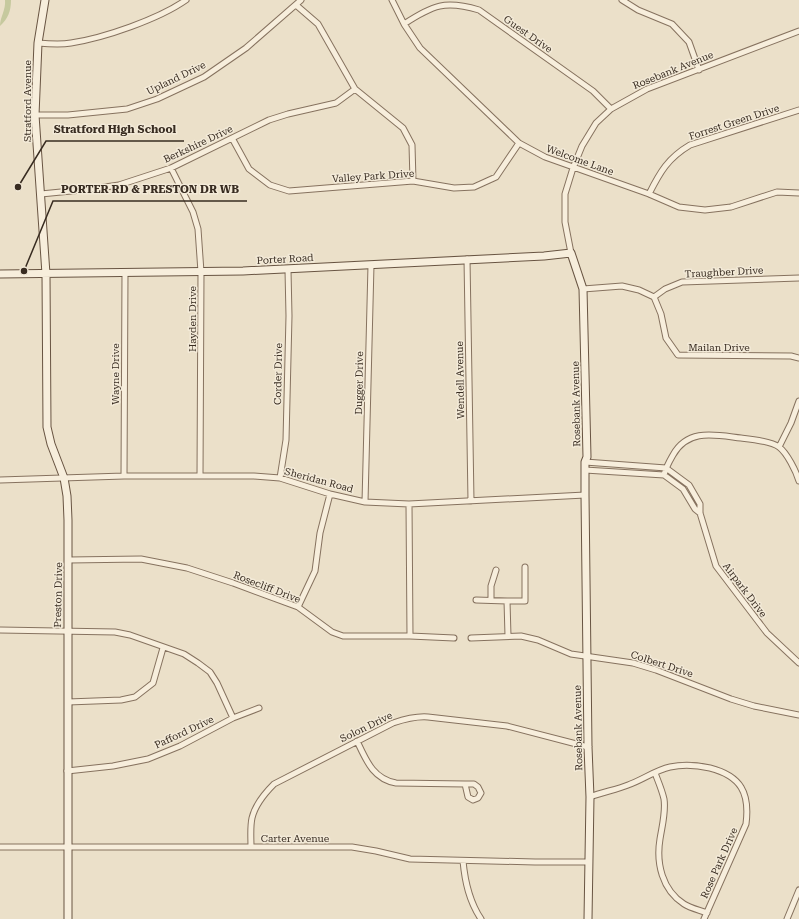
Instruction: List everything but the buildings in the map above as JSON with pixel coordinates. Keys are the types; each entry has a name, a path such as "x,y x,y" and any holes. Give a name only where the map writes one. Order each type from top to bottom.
{"street":[{"name":"Stratford Avenue","path":"45,0 38,44 35,115 46,274"},
{"path":"38,44 70,44 91,39 130,27 166,13 186,0"},
{"name":"Upland Drive","path":"35,115 127,109 157,99 204,77 246,48 301,0"},
{"name":"Welcome Lane","path":"392,0 404,24 420,48 519,143 545,157 649,194 679,207 705,210 731,207 777,192 799,193"},
{"path":"622,0 638,10 672,24 689,42 699,70"},
{"name":"Guest Drive","path":"404,24 426,10 440,5 462,4 479,10 593,91 611,109"},
{"path":"296,5 318,24 355,89 403,128 412,145 413,181"},
{"name":"Rosebank Avenue","path":"588,919 590,797 585,495 585,462 587,457 583,289 571,253 565,222 565,194 573,168 588,134 596,123 611,109 647,89 799,30"},
{"name":"Berkshire Drive","path":"41,194 119,185 171,168 280,116 336,104 355,89"},
{"name":"Forrest Green Drive","path":"649,194 666,165 677,154 690,145 799,110"},
{"name":"Valley Park Drive","path":"232,138 249,169 270,185 289,191 413,181 454,188 474,187 496,177 519,143"},
{"name":"Hayden Drive","path":"171,168 193,212 198,229 201,272 200,476"},
{"name":"Porter Road","path":"0,274 288,270 467,259 544,256 571,253"},
{"name":"Wendell Avenue","path":"467,259 471,501"},
{"name":"Dugger Drive","path":"365,502 371,265"},
{"name":"Corder Drive","path":"280,478 286,440 289,316 288,270"},
{"name":"Wayne Drive","path":"124,476 125,273"},
{"name":"Preston Drive","path":"46,274 47,427 51,444 64,478 67,502 69,560 68,919"},
{"name":"Traughber Drive","path":"654,297 665,289 682,282 799,278"},
{"path":"583,289 622,286 639,290 654,297"},
{"name":"Mailan Drive","path":"654,297 661,314 666,338 678,355 791,356 799,358"},
{"path":"779,446 791,423 799,401"},
{"path":"585,470 664,475 666,468 677,448 690,438 706,434 757,439 779,446 792,464 799,481"},
{"path":"585,462 666,468"},
{"name":"Airpark Drive","path":"666,468 689,485 700,504 700,513 716,566 767,633 799,663"},
{"name":"Airpark Drive","path":"664,475 683,489 695,509 700,513"},
{"name":"Sheridan Road","path":"0,480 124,476 254,476 280,478 330,494 365,502 409,504 585,495"},
{"path":"298,607 316,571 320,533 330,494"},
{"path":"409,504 410,636"},
{"name":"Rosecliff Drive","path":"69,560 142,559 187,568 298,607 332,632 343,636 410,636 454,638"},
{"path":"476,600 525,601 525,567"},
{"path":"491,600 492,586 496,570"},
{"path":"507,601 508,636"},
{"path":"0,630 115,632 130,635 163,648 184,654 210,672 217,682 233,718"},
{"name":"Colbert Drive","path":"471,638 521,636 538,640 571,654 633,663 656,670 731,699 754,706 799,715"},
{"path":"68,702 121,700 135,697 153,683 163,648"},
{"name":"Pafford Drive","path":"68,771 113,766 148,759 180,746 233,718 259,708"},
{"name":"Solon Drive","path":"251,847 252,819 257,805 264,794 274,784 393,723 406,719 420,716 507,726 588,747"},
{"path":"357,741 370,767 375,773 388,781 396,783 465,784"},
{"name":"Rose Park Drive","path":"590,797 627,785 668,767 683,764 703,766 722,771 736,779 744,792 748,810 746,824 704,919"},
{"path":"655,773 664,800 664,814 659,847 659,857 663,877 670,892 684,904 707,913"},
{"name":"Carter Avenue","path":"0,847 352,847 376,850 410,859 588,862"},
{"path":"462,861 468,892 473,907 481,919"},
{"path":"787,919 799,890"}],"green space":[{"path":"5,0 11,0 10,8 7,18 0,26 5,7"}],"place":[{"name":"Stratford High School","path":"18,187"},
{"name":"PORTER RD & PRESTON DR WB","path":"24,271"}]}
